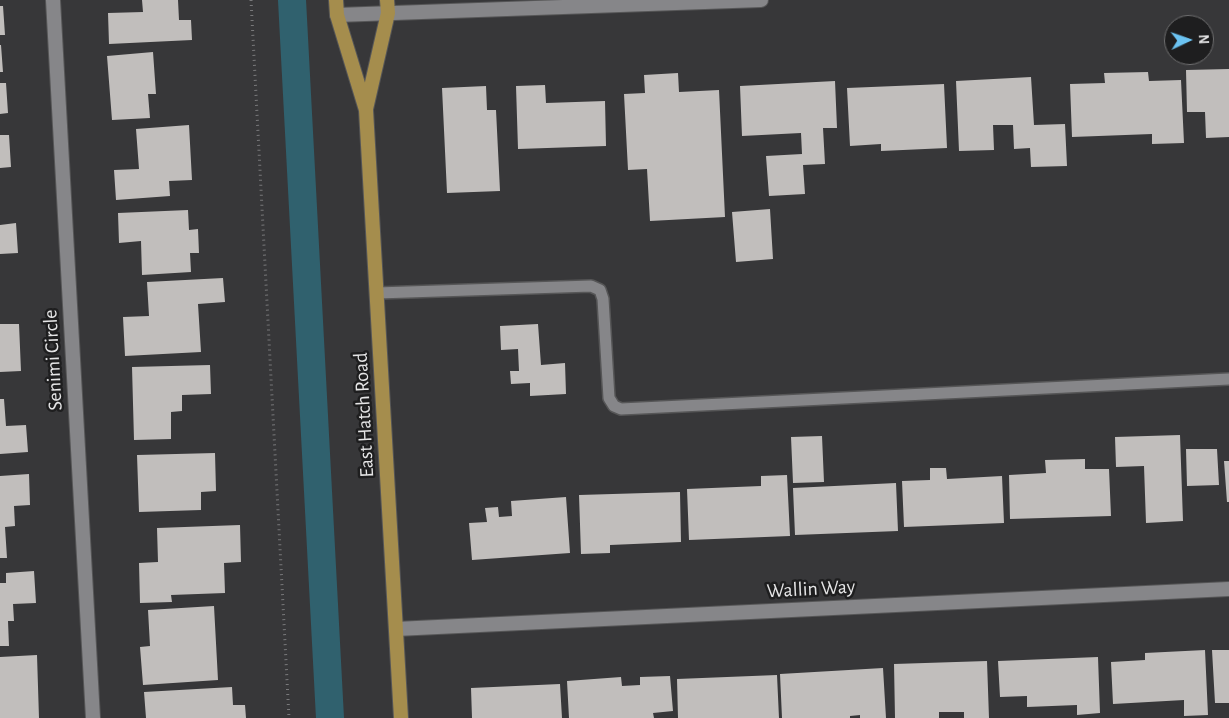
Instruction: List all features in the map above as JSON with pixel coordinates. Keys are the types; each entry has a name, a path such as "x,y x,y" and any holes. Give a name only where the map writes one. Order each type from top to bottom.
{"main road":[{"name":"East Hatch Road","path":"336,0 337,15 366,110 401,718"},
{"name":"East Hatch Road","path":"366,110 388,6"}],"street":[{"name":"Senimi Circle","path":"53,0 93,718"},
{"path":"337,15 388,6 760,0"},
{"name":"Wallin Way","path":"396,629 1229,589"}],"lane":[{"path":"377,294 591,286 600,290 603,299 609,398 614,406 621,409 1229,379"}],"path":[{"path":"251,0 289,718"}],"building":[{"path":"142,0 178,0 179,20 191,20 192,40 109,44 108,13 143,12"},
{"path":"0,6 3,6 5,35 0,35"},
{"path":"1,45 3,72 0,72"},
{"path":"153,52 156,94 148,94 150,118 112,120 107,56"},
{"path":"1229,69 1229,137 1206,138 1205,112 1187,112 1186,70"},
{"path":"1148,72 1149,81 1181,80 1184,143 1152,144 1152,134 1072,137 1070,84 1105,83 1104,73"},
{"path":"678,73 679,92 719,90 725,217 650,221 647,169 628,170 624,94 645,93 644,75"},
{"path":"1031,77 1034,125 1065,124 1067,166 1031,167 1030,148 1014,149 1013,125 993,125 994,150 959,151 956,81"},
{"path":"835,81 837,128 823,128 825,164 803,165 805,194 769,196 766,156 802,154 801,133 742,136 740,86"},
{"path":"0,83 6,83 8,113 0,114"},
{"path":"944,84 947,148 881,151 881,144 850,146 847,88"},
{"path":"545,85 546,103 605,101 606,146 518,149 516,86"},
{"path":"486,86 487,110 496,110 500,191 447,193 442,88"},
{"path":"189,125 192,180 169,181 170,196 116,200 114,170 139,169 136,129"},
{"path":"0,135 9,135 11,167 0,168"},
{"path":"770,209 773,259 736,262 732,212"},
{"path":"188,210 189,230 198,229 199,253 190,253 191,272 142,275 141,241 119,243 118,213"},
{"path":"16,223 18,253 0,254 0,225"},
{"path":"223,278 225,302 198,304 201,352 125,356 123,317 149,316 147,282"},
{"path":"0,324 19,324 21,371 0,372"},
{"path":"538,324 541,365 565,363 566,394 530,396 530,383 511,384 510,371 519,371 518,349 501,350 500,326"},
{"path":"210,365 211,394 182,395 182,411 171,412 171,439 134,440 132,367"},
{"path":"0,399 4,399 6,426 26,425 28,452 0,454"},
{"path":"1180,435 1183,521 1146,523 1144,466 1116,467 1115,437"},
{"path":"822,436 824,482 793,483 791,437"},
{"path":"1186,449 1217,449 1219,485 1187,486"},
{"path":"215,453 216,491 201,492 201,510 139,512 137,455"},
{"path":"1085,459 1085,469 1109,469 1111,516 1010,519 1009,475 1046,473 1045,460"},
{"path":"1224,461 1229,461 1229,502 1227,502"},
{"path":"930,468 946,468 947,479 1002,476 1004,523 904,527 902,481 930,480"},
{"path":"29,474 30,505 14,506 15,526 5,527 7,558 0,558 0,476"},
{"path":"787,475 790,536 689,540 687,489 761,486 761,476"},
{"path":"896,483 898,531 795,535 793,488"},
{"path":"680,492 681,542 610,545 610,553 581,554 579,495"},
{"path":"566,497 570,553 472,560 469,523 487,522 485,508 498,507 499,517 512,516 511,501"},
{"path":"240,525 241,562 224,563 225,593 171,595 172,602 140,603 139,563 158,562 157,528"},
{"path":"34,571 36,603 13,604 14,621 8,621 9,646 0,646 0,583 6,583 6,573"},
{"path":"214,606 218,680 143,685 140,647 150,646 148,610"},
{"path":"1205,650 1208,715 1184,716 1184,700 1113,704 1111,662 1145,660 1145,653"},
{"path":"1212,650 1229,650 1229,703 1215,703"},
{"path":"37,655 39,718 0,718 0,657"},
{"path":"1098,657 1100,713 1077,715 1077,705 1027,707 1027,696 1000,697 998,661"},
{"path":"987,661 989,718 964,718 964,712 939,712 939,718 895,718 894,664"},
{"path":"883,668 886,718 860,718 860,715 850,716 850,718 782,718 780,674"},
{"path":"777,675 779,718 678,718 677,679"},
{"path":"670,676 673,711 653,713 654,718 569,718 567,681 621,677 622,686 640,685 640,677"},
{"path":"560,684 562,718 472,718 471,688"},
{"path":"232,687 233,705 245,705 246,718 146,718 144,692"}],"waterway":[{"path":"292,0 330,718"}]}
